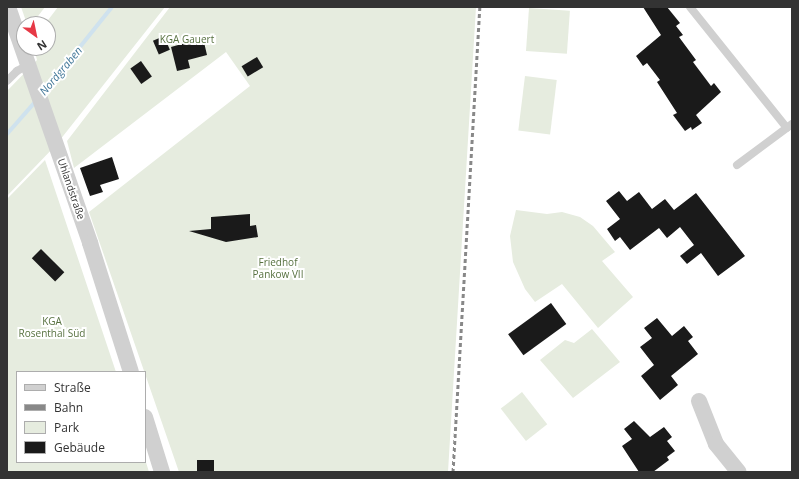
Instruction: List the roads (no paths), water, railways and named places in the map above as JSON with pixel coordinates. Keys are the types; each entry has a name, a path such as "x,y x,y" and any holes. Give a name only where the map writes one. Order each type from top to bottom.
{"street":[{"name":"Uhlandstraße","path":"8,7 90,243 131,371"},
{"path":"699,401 716,444 739,472"},
{"path":"146,420 162,472"}],"lane":[{"path":"690,7 789,126 737,165"},
{"path":"7,81 16,71 29,68"}],"waterway":[{"name":"Nordgraben","path":"43,93 112,7"},
{"name":"Nordgraben","path":"7,134 36,101"}],"railway":[{"path":"453,472 480,7"}],"park label":[{"name":"KGA Gauert","path":"187,40"},
{"name":"Friedhof Pankow VII","path":"278,268"},
{"name":"KGA Rosenthal Süd","path":"52,326"}]}
